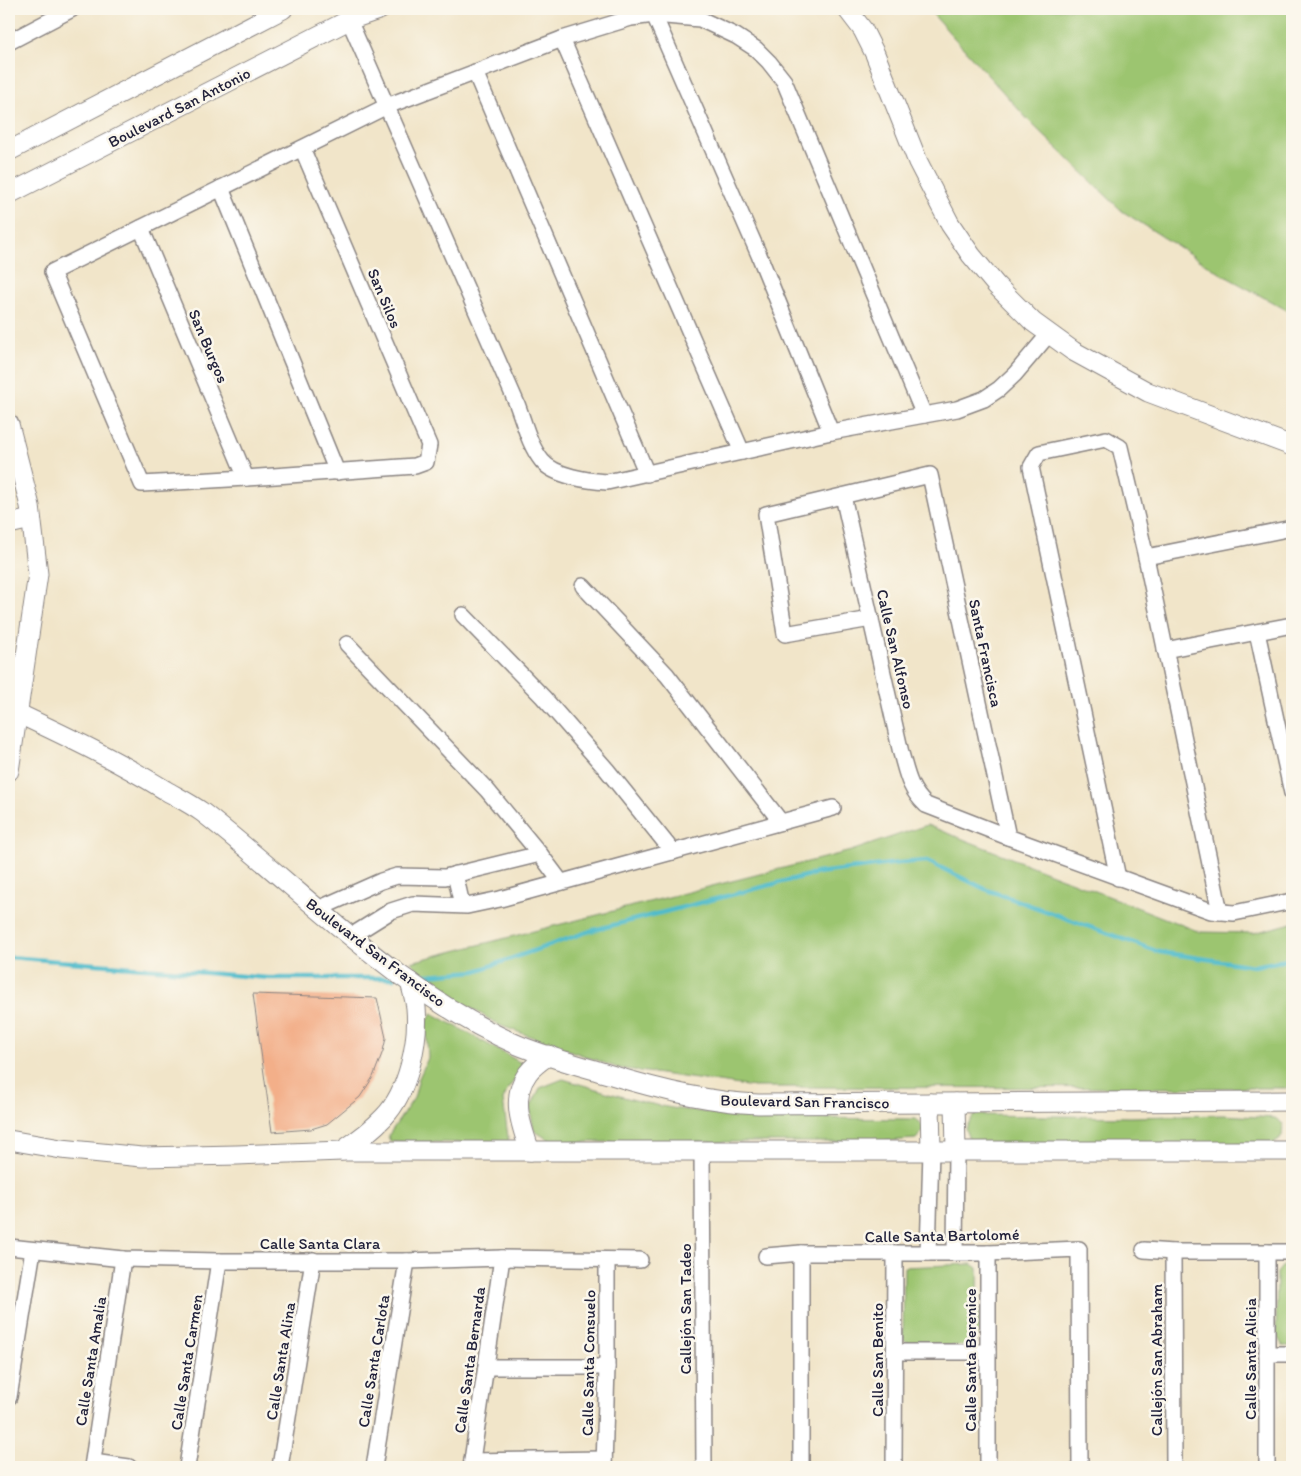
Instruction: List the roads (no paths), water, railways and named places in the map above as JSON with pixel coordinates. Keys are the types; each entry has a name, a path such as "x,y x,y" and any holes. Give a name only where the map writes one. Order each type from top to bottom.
{"street":[{"path":"9,42 72,9"},
{"path":"9,151 283,9"},
{"name":"Boulevard San Antonio","path":"9,194 346,15 381,9"},
{"path":"847,9 863,30 875,54 918,162 950,224 996,285 1033,322 1073,351 1148,392 1292,446"},
{"path":"346,15 517,404 533,445 543,462 559,471 581,480 607,482 831,432 957,409 984,399 999,389 1016,374 1049,334"},
{"path":"221,188 337,472 142,484 52,272 221,188 387,106 562,39 631,18 654,15 700,19 736,36 756,49 770,62 784,81 924,414"},
{"path":"654,15 759,255 831,432"},
{"path":"562,39 742,452"},
{"path":"475,72 646,474"},
{"name":"San Silos","path":"302,148 429,445 426,462 415,466 337,472"},
{"name":"San Burgos","path":"141,228 246,478"},
{"path":"9,424 27,497 38,574 13,712 9,771"},
{"path":"1118,878 1031,467 1039,453 1106,439 1120,446 1146,557 1220,912"},
{"name":"Santa Francisca","path":"843,496 930,475 1008,837"},
{"path":"843,496 766,514 785,634 871,619"},
{"name":"Calle San Alfonso","path":"843,496 901,753 910,784 916,795 926,804 1008,837"},
{"path":"9,524 31,519"},
{"path":"1146,557 1292,528"},
{"path":"583,586 667,675 781,822"},
{"path":"462,615 542,696 673,852"},
{"path":"1165,650 1292,625"},
{"path":"1257,632 1292,793"},
{"path":"347,644 487,790 561,882"},
{"name":"Boulevard San Francisco","path":"13,712 78,742 138,773 200,811 318,909 427,995 519,1045 645,1085 724,1101 758,1104 1292,1101"},
{"path":"352,936 392,911 413,904 462,905 500,899 832,808"},
{"path":"1008,837 1211,912 1234,913 1292,901"},
{"path":"318,909 381,880 397,876 445,877 540,854"},
{"path":"455,874 462,905"},
{"path":"342,1151 366,1134 386,1116 402,1088 411,1063 415,1036 416,1007 410,982"},
{"path":"530,1151 519,1117 520,1085 529,1071 549,1055"},
{"path":"928,1253 931,1151 930,1103"},
{"path":"954,1253 955,1103"},
{"path":"9,1140 61,1149 142,1157 342,1151 1292,1151"},
{"name":"Callejón San Tadeo","path":"702,1151 704,1467"},
{"name":"Calle Santa Clara","path":"9,1247 123,1259 219,1262 407,1261 502,1258 640,1260"},
{"name":"Calle Santa Bartolomé","path":"766,1256 801,1253 988,1253 1079,1249 1080,1467"},
{"path":"9,1397 33,1250"},
{"path":"1144,1250 1173,1252 1292,1252"},
{"name":"Callejón San Abraham","path":"1173,1252 1174,1467"},
{"name":"Calle Santa Alicia","path":"1267,1252 1267,1467"},
{"path":"801,1253 801,1467"},
{"name":"Calle San Benito","path":"894,1467 895,1253"},
{"name":"Calle Santa Berenice","path":"988,1253 988,1467"},
{"name":"Calle Santa Bernarda","path":"472,1464 502,1258"},
{"name":"Calle Santa Amalia","path":"92,1465 123,1259"},
{"name":"Calle Santa Alina","path":"280,1467 313,1260"},
{"name":"Calle Santa Consuelo","path":"604,1463 607,1367 607,1260"},
{"name":"Calle Santa Carlota","path":"374,1467 407,1261"},
{"name":"Calle Santa Carmen","path":"187,1467 219,1262"},
{"path":"894,1352 988,1352"},
{"path":"1267,1354 1292,1354"},
{"path":"486,1367 607,1367"},
{"path":"472,1464 604,1463"},
{"path":"92,1465 129,1467"}],"waterway":[{"path":"414,976 476,971 590,931 817,873 927,861 985,889 1159,952 1254,966 1292,959"},
{"path":"9,957 268,978 394,978"}]}
